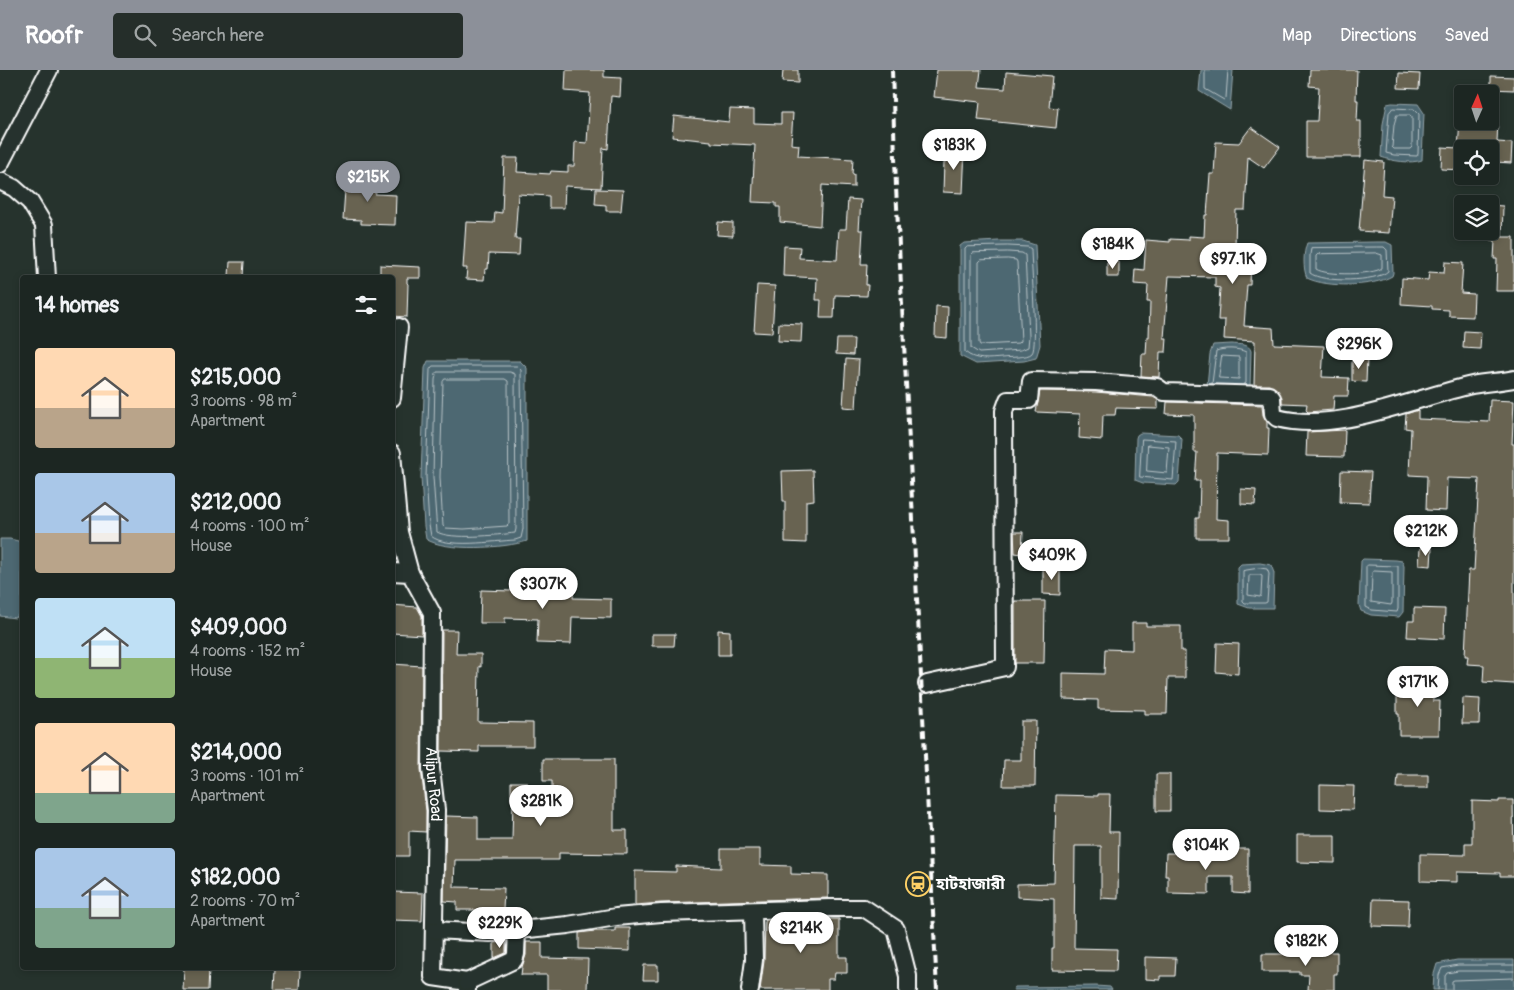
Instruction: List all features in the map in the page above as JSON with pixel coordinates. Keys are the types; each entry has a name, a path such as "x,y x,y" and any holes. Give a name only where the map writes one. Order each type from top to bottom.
{"street":[{"path":"0,164 49,70"},
{"path":"0,181 14,188 30,202 44,225 47,275"},
{"path":"395,368 399,327"},
{"path":"927,684 1005,667 1004,411 1008,400 1029,400 1031,380 1113,383 1157,387 1164,392 1269,394 1272,398 1273,414 1277,418 1318,422 1357,417 1474,384 1514,379"},
{"name":"Alipur Road","path":"395,487 399,532 410,573 432,613 431,768 436,810 433,977 467,986"},
{"path":"395,572 410,573"},
{"path":"434,930 490,933 517,929 568,926 616,917 661,913 864,908 896,929 908,976 908,990"},
{"path":"750,990 754,960 753,910"},
{"path":"467,986 514,960 517,929"}],"water":[{"path":"1201,70 1233,70 1230,110 1199,91"},
{"path":"1387,104 1418,104 1424,113 1422,160 1401,162 1381,157 1383,124"},
{"path":"1023,241 1035,245 1040,345 1036,358 1024,361 976,364 960,356 960,246 964,243"},
{"path":"1386,242 1392,245 1393,273 1392,276 1384,280 1362,284 1338,285 1307,278 1304,261 1307,243"},
{"path":"1232,344 1250,348 1250,388 1207,386 1210,354 1213,345"},
{"path":"428,361 520,361 527,368 527,541 476,548 447,546 426,539 421,477 425,368"},
{"path":"1140,433 1178,435 1182,439 1179,482 1176,485 1143,483 1135,480 1136,438"},
{"path":"0,539 10,539 20,542 20,613 15,618 0,616"},
{"path":"1363,559 1402,561 1404,566 1403,612 1399,617 1371,615 1361,611 1359,605 1361,561"},
{"path":"1260,563 1271,565 1274,573 1273,608 1249,608 1238,604 1238,567 1241,564"},
{"path":"1457,960 1514,960 1514,990 1433,990 1437,964"},
{"path":"1015,987 1110,987 1112,990 1013,990"}],"building":[{"path":"566,70 604,70 604,77 621,78 620,97 611,96 608,149 603,148 601,188 565,186 564,208 549,208 549,196 518,194 515,239 520,239 519,255 489,254 488,269 485,269 484,280 466,279 467,268 463,268 466,222 494,223 495,212 502,213 504,158 518,158 517,172 550,174 551,171 568,172 568,166 574,166 575,142 587,143 590,93 565,91"},
{"path":"783,70 798,70 798,83 782,82"},
{"path":"937,70 981,70 979,87 1005,89 1006,72 1052,76 1049,107 1058,108 1056,128 978,120 980,102 934,97"},
{"path":"1310,70 1357,70 1356,100 1358,100 1357,121 1361,121 1361,157 1306,157 1306,121 1317,121 1319,87 1309,86"},
{"path":"1399,73 1420,74 1419,89 1398,88"},
{"path":"1491,76 1514,77 1514,90 1499,89 1499,85 1491,85"},
{"path":"730,109 754,110 754,123 781,124 781,113 793,113 791,144 799,145 798,156 853,159 852,174 854,174 854,187 822,185 820,226 780,222 780,207 776,207 776,203 752,202 755,145 711,143 711,141 672,137 674,116 729,122"},
{"path":"1251,127 1280,147 1264,168 1248,157 1245,210 1236,210 1235,246 1238,246 1237,259 1251,260 1250,285 1247,285 1244,326 1273,328 1274,344 1324,346 1322,377 1349,378 1348,396 1334,396 1333,410 1308,412 1306,410 1307,404 1282,403 1282,397 1275,388 1269,385 1254,385 1255,341 1224,339 1225,320 1218,320 1220,288 1215,287 1215,277 1169,276 1164,338 1167,338 1166,352 1160,352 1159,377 1141,376 1142,354 1146,354 1147,337 1149,337 1150,302 1147,302 1148,285 1134,284 1135,269 1144,270 1146,240 1170,242 1170,239 1189,240 1189,236 1204,237 1210,174 1214,174 1216,142 1239,143"},
{"path":"1459,130 1498,130 1497,140 1459,140"},
{"path":"1499,142 1512,143 1511,163 1499,162"},
{"path":"948,147 965,148 963,193 943,192 944,162 947,162"},
{"path":"1442,147 1454,148 1454,170 1441,169"},
{"path":"1365,160 1384,162 1382,195 1392,196 1389,233 1359,231"},
{"path":"346,176 375,178 375,194 396,195 395,225 361,224 361,220 343,219"},
{"path":"596,189 623,190 621,211 606,211 606,205 595,204"},
{"path":"848,199 861,200 859,230 863,230 861,264 867,264 867,296 835,295 834,318 820,318 821,300 816,300 817,278 783,276 784,246 800,247 799,258 837,260 839,229 846,229"},
{"path":"1499,206 1503,206 1502,237 1514,237 1514,291 1496,291 1497,259 1494,259 1495,241 1490,241 1499,240"},
{"path":"718,222 733,223 733,236 717,235"},
{"path":"230,262 244,262 243,275 229,275"},
{"path":"1107,262 1119,262 1119,277 1107,277"},
{"path":"1445,262 1463,263 1461,293 1474,294 1473,317 1449,316 1449,310 1432,309 1432,306 1401,304 1402,278 1428,280 1429,272 1444,273"},
{"path":"380,265 420,267 420,278 407,278 407,317 395,316 395,275 380,275"},
{"path":"757,285 775,286 772,333 754,332"},
{"path":"936,306 948,307 947,338 935,337"},
{"path":"779,323 802,324 801,342 778,341"},
{"path":"1464,331 1481,332 1480,349 1463,348"},
{"path":"837,339 854,339 853,355 836,354"},
{"path":"1352,358 1367,358 1366,382 1352,381"},
{"path":"846,359 859,360 856,408 843,407"},
{"path":"1040,391 1096,392 1153,397 1158,400 1158,409 1116,408 1115,415 1103,415 1102,440 1079,438 1080,414 1036,412"},
{"path":"1490,400 1514,401 1512,444 1514,444 1514,684 1483,682 1484,665 1467,664 1468,656 1465,656 1469,570 1474,570 1479,479 1447,478 1446,511 1426,510 1427,476 1409,475 1411,429 1405,428 1406,414 1418,410 1418,419 1489,422"},
{"path":"1167,402 1262,405 1263,415 1267,422 1267,428 1269,428 1268,455 1217,453 1216,519 1229,520 1229,538 1196,538 1196,518 1199,518 1200,481 1195,481 1197,452 1194,452 1194,415 1166,414"},
{"path":"1345,430 1344,457 1306,456 1307,432"},
{"path":"813,470 814,500 806,501 806,543 785,542 785,501 783,501 782,471"},
{"path":"1341,471 1371,472 1369,503 1340,502"},
{"path":"1241,489 1256,490 1255,505 1241,504"},
{"path":"1014,532 1023,532 1022,554 1015,553"},
{"path":"1420,548 1432,548 1431,566 1419,565"},
{"path":"1043,567 1060,567 1060,595 1043,594"},
{"path":"551,584 574,584 573,598 611,599 611,618 572,617 571,644 537,643 538,619 505,618 505,623 480,623 481,590 511,591 511,588 551,589"},
{"path":"1015,601 1045,601 1044,663 1015,663"},
{"path":"395,605 417,607 422,616 422,635 395,633"},
{"path":"1414,608 1445,609 1444,639 1407,637 1408,621 1414,621"},
{"path":"1132,623 1146,623 1146,626 1181,626 1181,651 1185,651 1185,678 1168,678 1167,714 1145,714 1145,710 1098,709 1098,700 1063,699 1063,673 1104,674 1105,649 1132,650"},
{"path":"442,630 457,630 456,654 481,654 478,722 533,723 533,746 479,746 479,752 441,751"},
{"path":"718,630 730,631 730,655 718,655"},
{"path":"652,634 675,634 674,646 652,646"},
{"path":"1217,643 1239,644 1238,674 1216,672"},
{"path":"395,664 422,666 421,769 426,811 426,832 409,831 409,856 395,856"},
{"path":"1408,673 1425,673 1425,689 1433,689 1433,701 1440,701 1439,735 1399,735 1397,690 1408,691"},
{"path":"1463,698 1480,699 1479,724 1462,724"},
{"path":"1021,721 1036,721 1035,786 1003,786 1004,760 1021,760"},
{"path":"543,759 614,759 614,830 627,830 627,854 559,853 559,860 455,860 454,887 504,888 503,910 457,910 457,902 444,901 446,816 478,817 478,840 512,840 513,800 511,800 511,782 527,782 527,806 552,806 552,781 543,781"},
{"path":"1156,774 1170,774 1170,811 1156,811"},
{"path":"1398,775 1428,775 1428,788 1397,788"},
{"path":"1320,785 1354,786 1353,810 1320,809"},
{"path":"1098,794 1110,794 1109,832 1119,832 1118,899 1101,898 1101,846 1075,846 1074,948 1117,949 1116,971 1052,970 1054,899 1017,897 1017,884 1054,883 1056,795 1098,796"},
{"path":"1499,800 1513,800 1514,876 1500,876 1500,873 1457,872 1457,882 1420,881 1420,854 1465,855 1465,843 1472,843 1472,801 1499,802"},
{"path":"1297,835 1335,835 1335,863 1297,862"},
{"path":"721,849 760,849 760,865 791,866 791,874 828,875 828,898 635,905 635,871 676,872 676,866 721,868"},
{"path":"1234,849 1248,849 1248,894 1233,893 1233,877 1209,877 1209,894 1168,893 1168,876 1165,876 1166,853 1234,854"},
{"path":"395,892 423,893 422,921 395,920"},
{"path":"1373,899 1409,900 1408,927 1372,926"},
{"path":"839,919 839,957 847,957 847,973 835,973 834,979 828,979 828,990 760,990 764,961 765,920"},
{"path":"615,928 630,928 630,951 579,949 579,933 615,931"},
{"path":"506,941 506,953 494,958 494,943"},
{"path":"526,942 542,942 542,958 588,959 587,990 547,990 547,975 521,975 526,955"},
{"path":"1337,952 1337,974 1334,974 1334,990 1308,990 1309,975 1300,975 1300,972 1262,972 1262,954"},
{"path":"1145,957 1176,958 1175,976 1160,976 1160,980 1145,979"},
{"path":"644,965 658,965 658,980 643,980"},
{"path":"184,970 209,970 208,990 183,990"},
{"path":"275,970 300,970 299,990 274,990"}],"railway":[{"path":"892,70 896,187 937,990"}],"place":[{"name":"হাটহাজারী","path":"918,884"}]}
